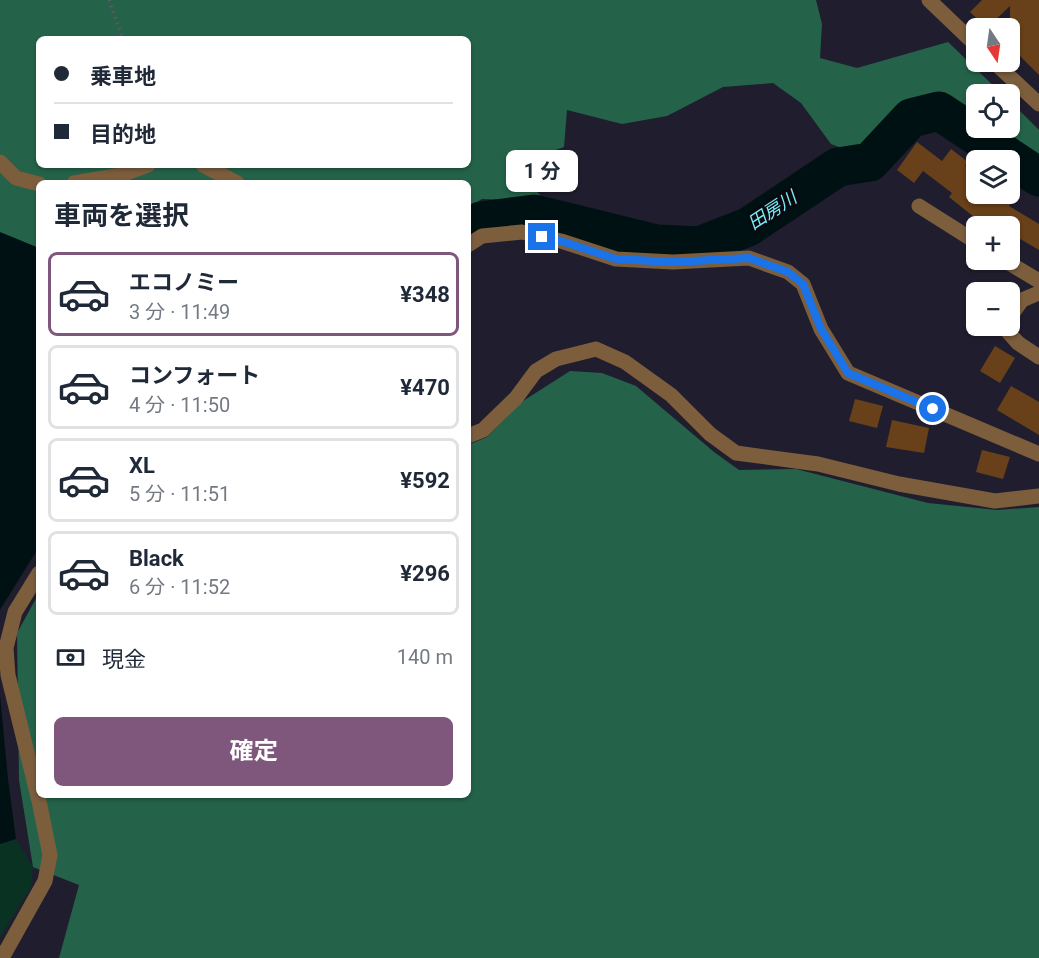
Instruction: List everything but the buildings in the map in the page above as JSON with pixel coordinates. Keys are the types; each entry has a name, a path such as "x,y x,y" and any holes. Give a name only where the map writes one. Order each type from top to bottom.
{"street":[{"path":"929,0 966,35"},
{"path":"1005,72 1039,104"},
{"path":"0,162 16,178 36,183"},
{"path":"91,180 120,175 140,168"},
{"path":"209,168 231,180"},
{"path":"919,206 966,236"},
{"path":"471,243 482,236 522,232 561,241 616,259 674,262 749,258 788,272 803,284 821,329 848,373 1039,454"},
{"path":"1020,269 1039,281"},
{"path":"1020,303 1039,293"},
{"path":"1012,336 1039,357"},
{"path":"471,435 483,430 516,398 536,372 556,359 596,349 625,362 671,395 710,434 736,453 818,464 899,484 995,501 1039,496"},
{"path":"36,578 15,612 6,648 8,675 36,789"},
{"path":"2,958 45,881 50,855 38,798"}],"path":[{"path":"109,0 122,36"}],"green space":[{"path":"0,0 816,0 822,24 820,58 857,68 948,42 966,59 966,72 979,72 992,84 966,84 966,129 941,109 912,104 855,153 831,144 801,103 773,83 723,87 667,116 622,124 567,110 564,147 511,166 546,201 482,199 471,205 471,180 36,180 36,254 0,236"},
{"path":"1020,111 1039,130 1039,186 1020,171 1020,150 993,150 978,138 1020,138"},
{"path":"570,371 602,373 636,386 714,452 739,470 796,469 928,503 997,510 1039,507 1039,958 59,958 79,885 33,867 19,780 17,633 36,598 36,798 471,798 471,444 487,437 523,401"},
{"path":"16,839 33,867 31,887 0,937 0,844"}],"shaded area":[{"path":"0,232 36,247 36,552 0,610"},
{"path":"0,695 16,839 0,844"}],"waterway":[{"name":"田房川","path":"471,226 481,221 534,214 656,244 699,246 748,227 838,167 870,162 911,118 939,111 1039,177"}],"route":[{"path":"542,237 616,259 674,262 749,258 788,272 803,284 821,329 848,373 933,409"}]}
